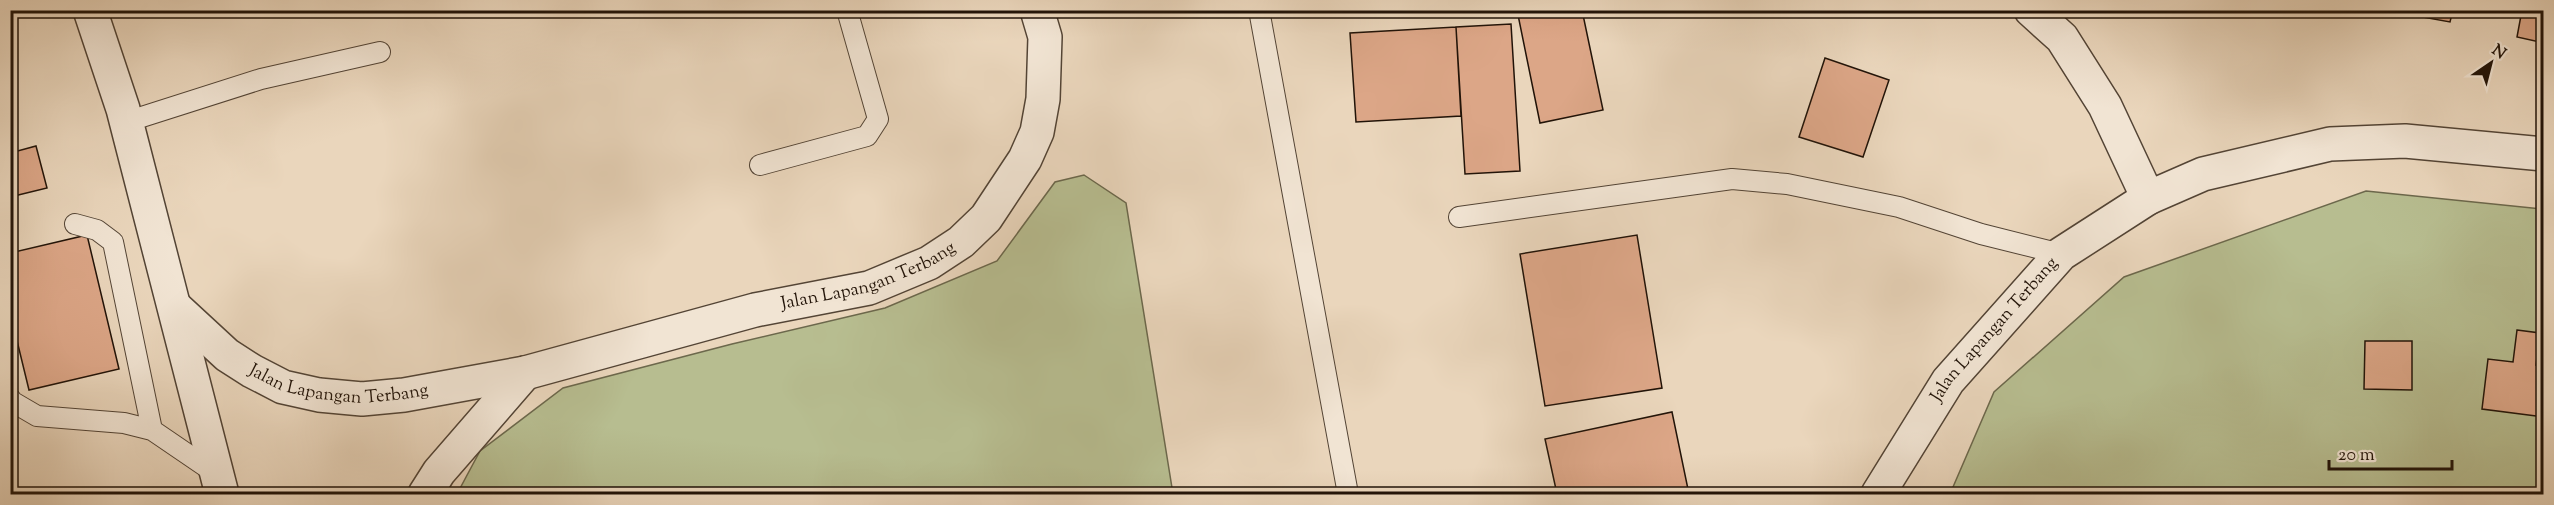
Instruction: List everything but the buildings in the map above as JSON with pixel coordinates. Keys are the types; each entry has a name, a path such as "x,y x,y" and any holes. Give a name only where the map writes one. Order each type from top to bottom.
{"street":[{"path":"90,10 126,122 220,485"},
{"name":"Jalan Lapangan Terbang","path":"175,307 226,355 283,387 319,395 362,399 404,395 525,373 755,310 869,288 929,263 961,242 986,218 1025,159 1037,132 1043,99 1045,38 1037,10"},
{"path":"2031,10 2062,38 2105,106 2148,198"},
{"name":"Jalan Lapangan Terbang","path":"1878,495 1948,381 2061,254 2148,198 2203,174 2330,144 2405,141 2544,154"},
{"path":"425,495 439,472 525,373"}],"lane":[{"path":"760,165 867,136 874,129 878,119 848,10"},
{"path":"1259,10 1348,495"},
{"path":"126,122 261,79 380,52"},
{"path":"1459,217 1732,179 1787,184 1899,207 1981,234 2061,254"},
{"path":"75,224 97,230 113,242 152,430"},
{"path":"10,398 37,416 124,423 152,430 220,485"}],"green space":[{"path":"1084,175 1126,203 1173,494 457,494 480,451 563,388 732,344 885,308 997,261 1055,182"},
{"path":"2366,191 2543,209 2543,494 1950,494 1994,392 2124,277"}]}
